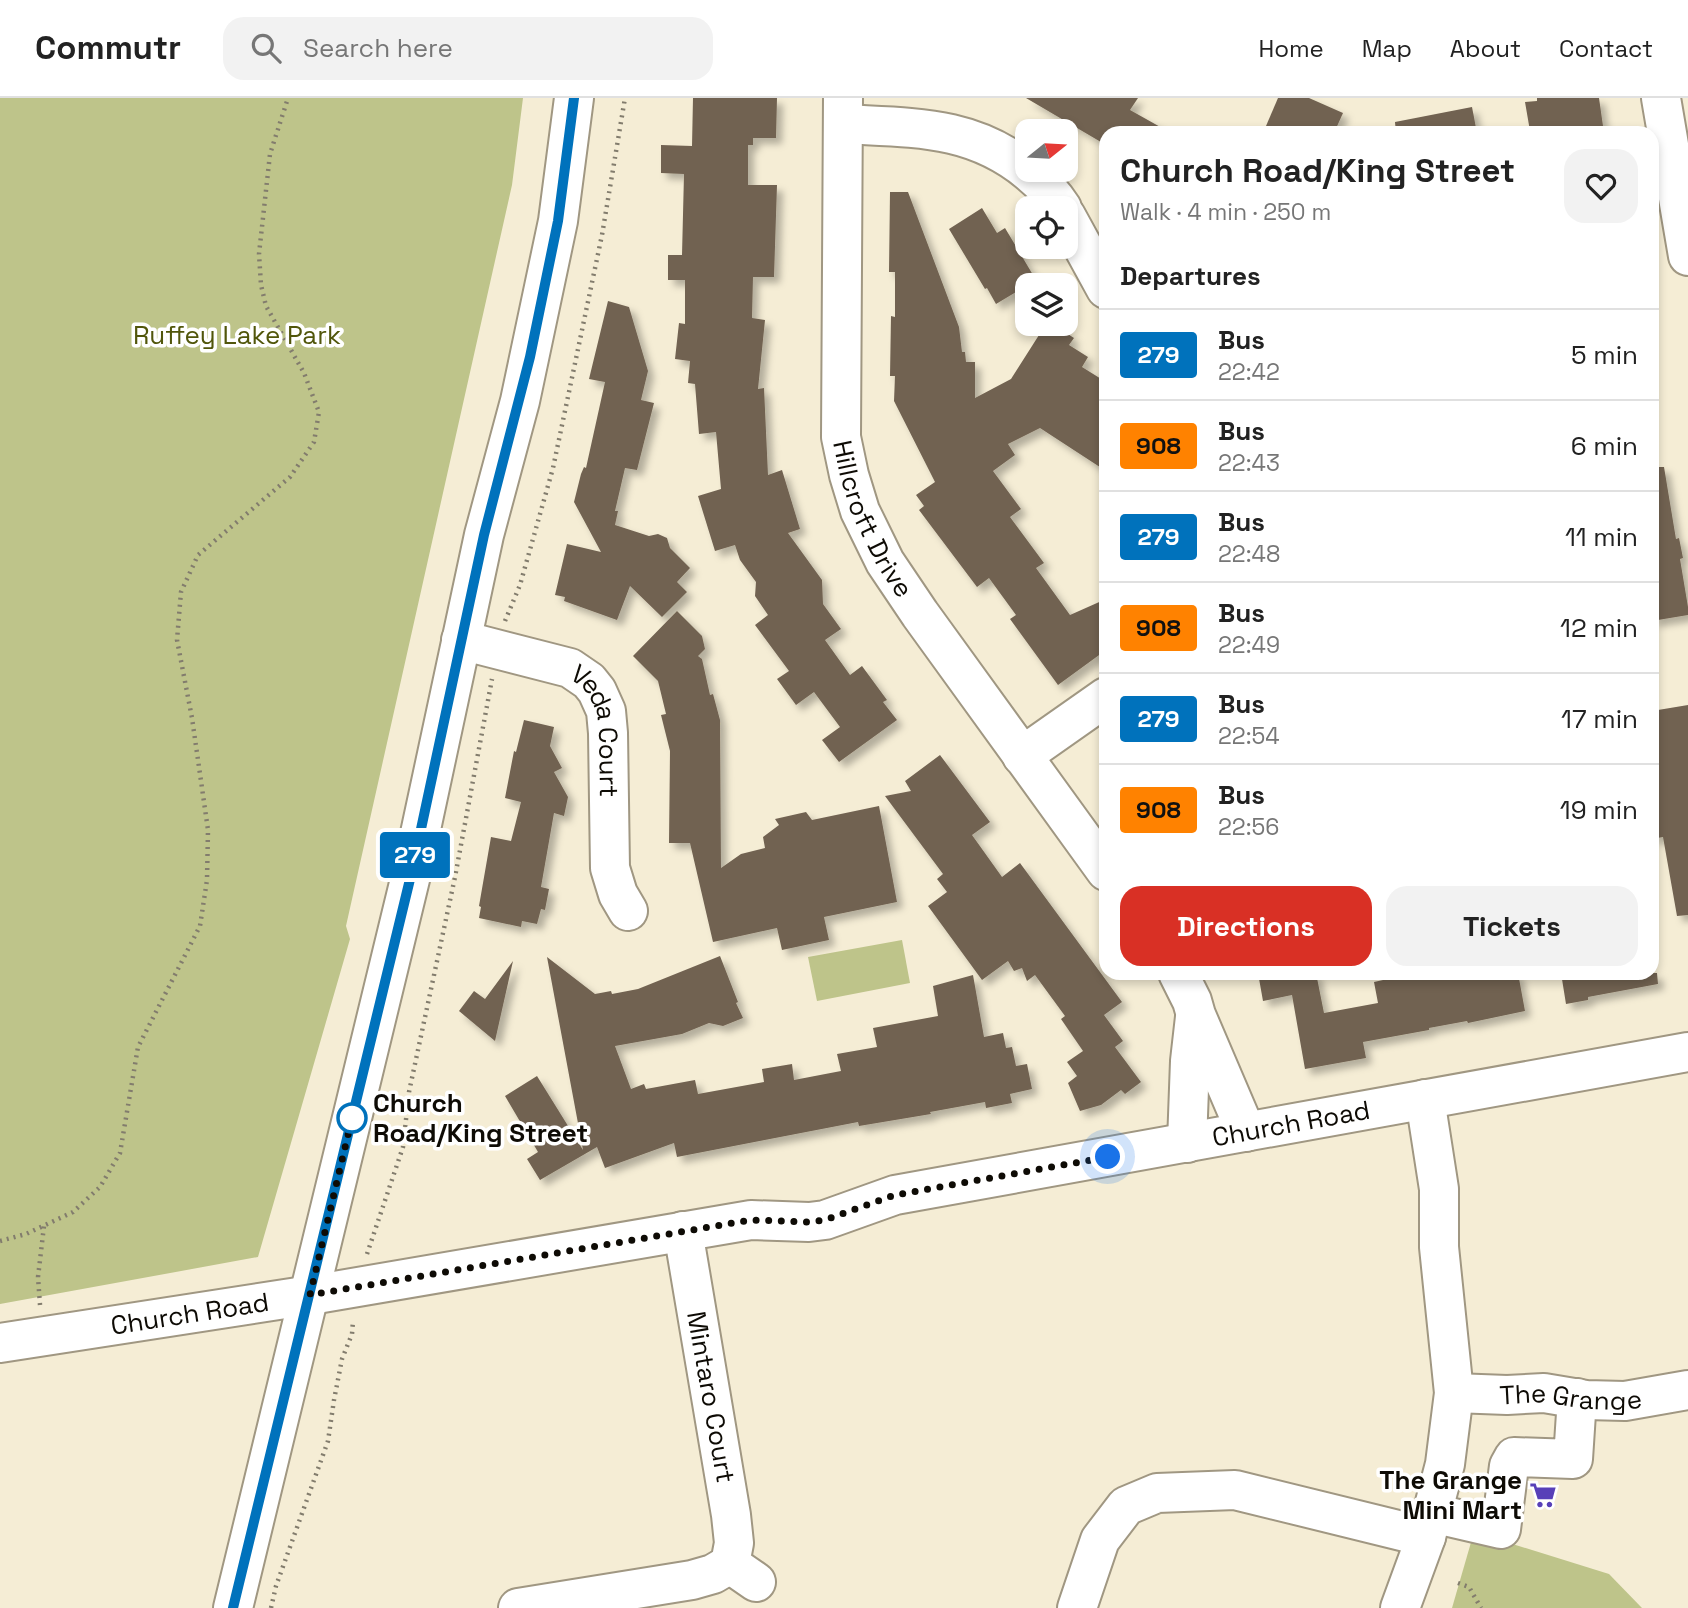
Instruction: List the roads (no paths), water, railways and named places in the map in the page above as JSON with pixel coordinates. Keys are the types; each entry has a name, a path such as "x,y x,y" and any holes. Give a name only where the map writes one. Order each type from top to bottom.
{"street":[{"path":"233,1608 412,871 479,644 484,535 520,401 544,291 567,167 574,98"},
{"path":"1661,98 1688,256"},
{"path":"843,111 908,128 967,136 1012,158 1053,196"},
{"name":"Hillcroft Drive","path":"843,111 841,437 860,512 885,562 1099,861"},
{"path":"1078,238 1099,276"},
{"name":"Veda Court","path":"479,644 570,668 589,681 602,700 608,733 610,868 618,894 628,911"},
{"path":"1022,756 1099,702"},
{"path":"1182,980 1246,1132"},
{"path":"1187,1143 1196,1015"},
{"name":"Church Road","path":"0,1343 310,1295 751,1220 825,1220 895,1195 1688,1052"},
{"path":"1400,1608 1429,1525 1445,1464 1454,1393 1439,1247 1418,1193 1413,1101"},
{"name":"Mintaro Court","path":"518,1608 692,1580 713,1574 743,1573 734,1543 683,1231"},
{"name":"The Grange","path":"1454,1393 1544,1393 1625,1401 1688,1390"},
{"path":"1077,1608 1100,1540 1126,1506 1157,1493 1235,1490 1429,1525 1501,1529 1509,1466 1514,1457 1573,1459 1577,1398"}],"place":[{"name":"Church Road/King Street","path":"352,1118"},
{"name":"The Grange Mini Mart","path":"1543,1495"}],"park label":[{"name":"Ruffey Lake Park","path":"237,335"}]}
